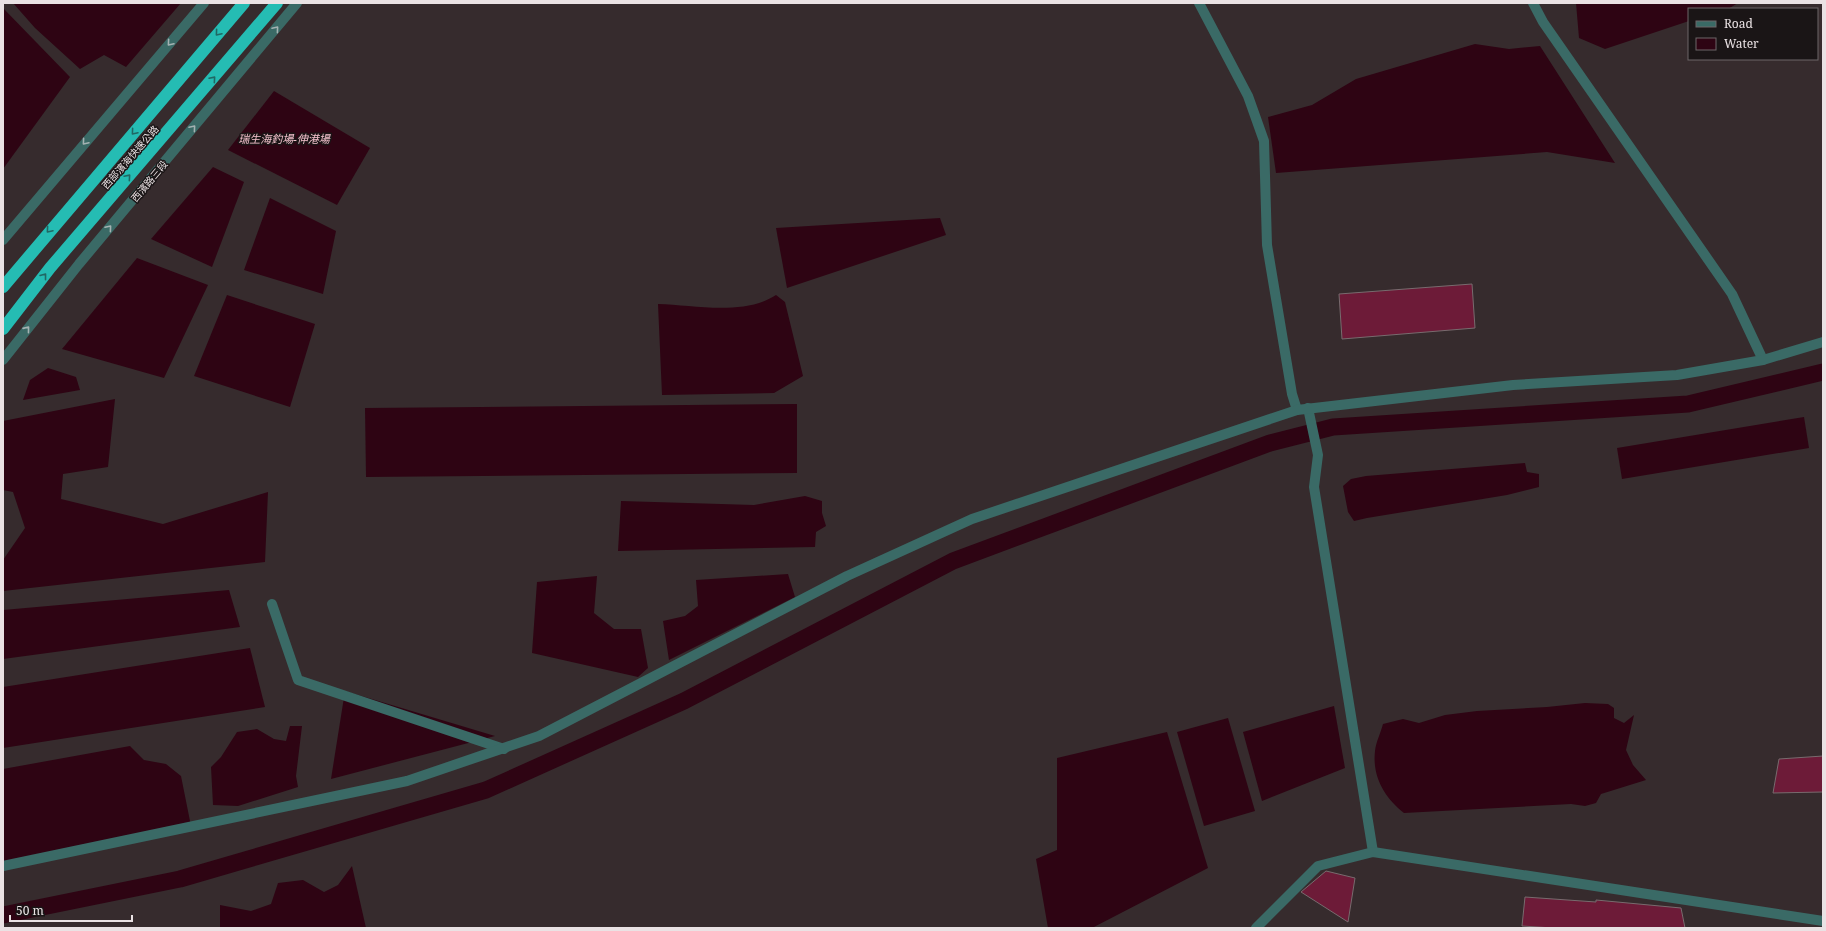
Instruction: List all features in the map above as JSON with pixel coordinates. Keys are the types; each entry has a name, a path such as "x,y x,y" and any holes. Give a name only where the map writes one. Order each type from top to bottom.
{"highway":[{"name":"西部濱海快速公路","path":"3,287 244,3"},
{"name":"西部濱海快速公路","path":"3,329 50,268 277,3"}],"street":[{"path":"3,240 204,3"},
{"name":"西濱路三段","path":"3,360 84,258 297,3"},
{"path":"1199,3 1248,96 1264,141 1267,245 1292,394 1297,410"},
{"path":"1534,3 1543,22 1732,294 1763,360"},
{"path":"3,866 407,781 504,749 540,736 847,576 972,519 1297,410 1513,385 1678,375 1763,360 1823,342"},
{"path":"1308,408 1318,455 1314,487 1373,852"},
{"path":"272,604 298,680 504,749"},
{"path":"1256,928 1318,866 1373,852 1823,921"}],"water":[{"path":"13,3 181,3 126,67 104,55 80,69 35,28"},
{"path":"1576,3 1738,3 1730,8 1688,8 1688,21 1605,49 1579,38"},
{"path":"3,8 70,77 3,169"},
{"path":"1475,44 1509,49 1540,46 1615,163 1547,152 1276,173 1268,117 1312,105 1356,79"},
{"name":"瑞生海釣場-伸港場","path":"274,91 370,148 337,205 228,150"},
{"path":"213,167 244,182 212,267 151,239"},
{"path":"270,198 336,231 323,294 244,270"},
{"path":"940,218 946,235 787,288 776,228"},
{"path":"137,258 208,285 164,378 62,349"},
{"path":"227,295 315,324 290,407 194,376"},
{"path":"776,295 785,302 803,376 774,393 662,395 658,304 718,308 734,307 763,301"},
{"path":"48,368 76,377 80,390 23,400 30,380"},
{"path":"115,399 108,467 63,474 61,499 163,524 268,492 265,562 3,591 3,560 25,528 13,492 3,490 3,421"},
{"path":"797,404 797,473 366,477 365,408"},
{"path":"1804,417 1809,448 1622,479 1617,448"},
{"path":"1525,463 1527,472 1539,474 1539,487 1507,495 1354,521 1348,512 1343,486 1351,479 1366,476"},
{"path":"805,496 822,501 822,513 826,526 816,532 815,547 618,551 621,501 754,505"},
{"path":"788,574 795,597 669,660 663,621 685,616 698,606 696,580"},
{"path":"597,576 594,613 614,629 641,629 648,668 638,677 532,653 537,582"},
{"path":"229,590 240,627 3,659 3,610"},
{"path":"250,648 265,707 3,748 3,687"},
{"path":"345,691 495,736 331,779"},
{"path":"1585,703 1608,704 1614,708 1614,718 1624,723 1634,715 1626,750 1633,765 1646,780 1601,794 1596,803 1585,806 1571,804 1404,813 1391,801 1381,786 1376,770 1375,751 1383,724 1403,719 1419,723 1445,715 1477,711"},
{"path":"1334,706 1345,768 1262,801 1243,732"},
{"path":"1228,718 1255,811 1204,826 1177,732"},
{"path":"290,726 302,726 296,776 298,787 238,806 213,805 211,767 221,757 237,732 257,729 274,739 286,741"},
{"path":"1167,732 1208,868 1092,928 1048,928 1036,859 1057,850 1057,758"},
{"path":"130,746 144,760 166,764 181,776 191,826 3,865 3,769"},
{"path":"352,866 366,928 220,928 220,905 251,911 271,904 278,883 303,880 324,892 338,885"}],"building":[{"path":"1472,284 1475,328 1342,339 1339,294"},
{"path":"1823,756 1823,792 1773,793 1779,759"},
{"path":"1326,871 1355,878 1348,922 1301,892"},
{"path":"1525,897 1596,902 1596,900 1681,908 1685,928 1553,928 1522,926"}],"waterway":[{"path":"3,915 180,879 486,790 684,701 953,561 1270,443 1333,427 1688,404 1823,372"}]}
